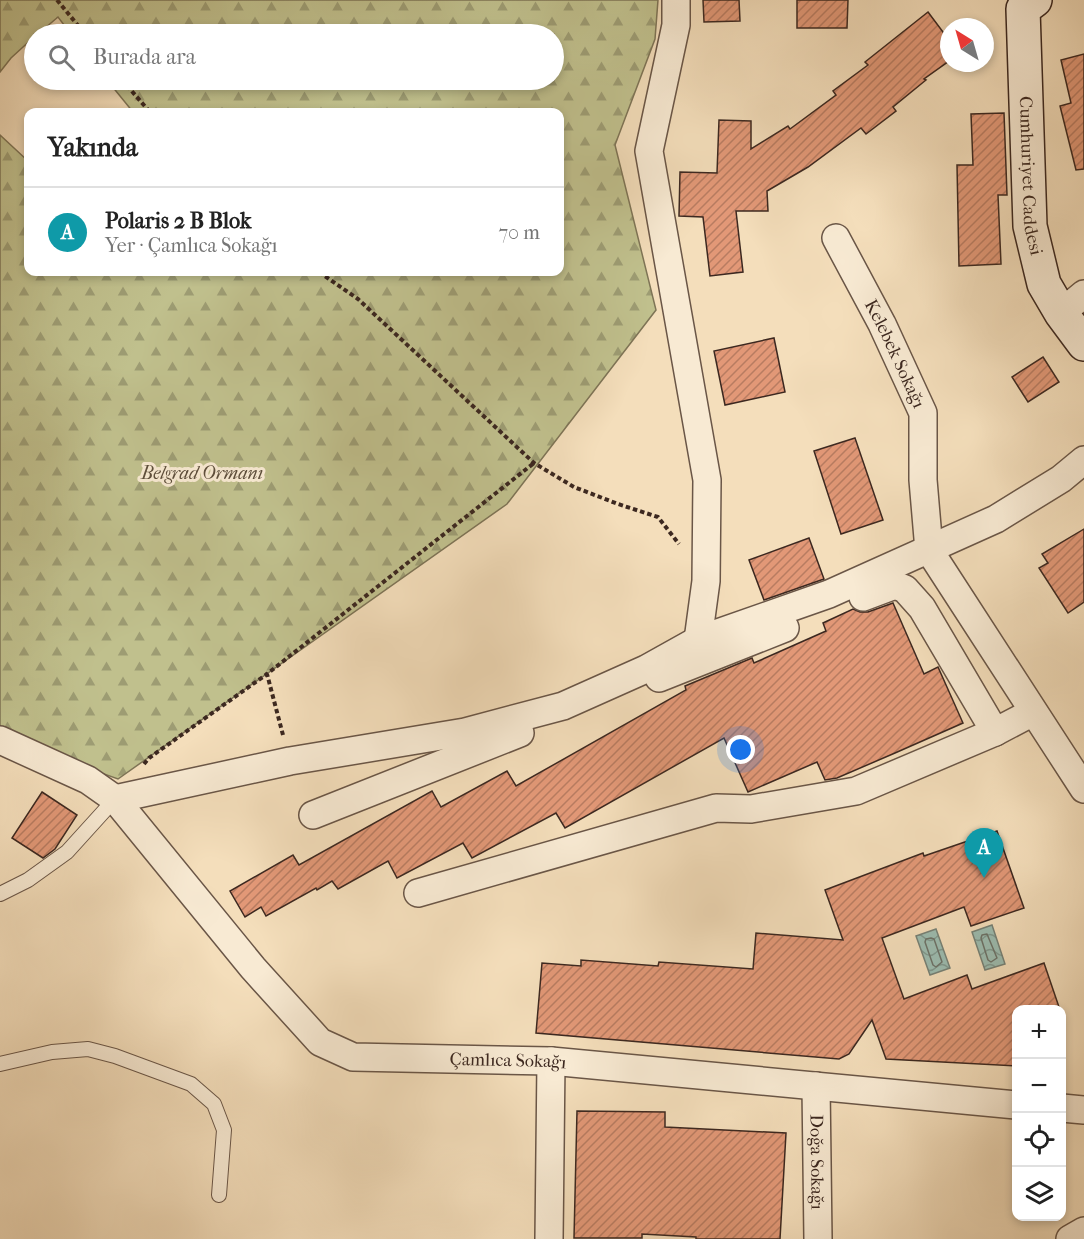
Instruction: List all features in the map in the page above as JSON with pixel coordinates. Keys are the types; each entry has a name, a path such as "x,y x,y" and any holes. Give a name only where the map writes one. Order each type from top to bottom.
{"main road":[{"name":"Cumhuriyet Caddesi","path":"1024,3 1030,226 1044,284 1072,303 1084,344"}],"street":[{"path":"676,0 676,26 649,150 707,480 706,581 698,640"},
{"name":"Kelebek Sokağı","path":"836,238 882,324 923,412 923,480 929,550"},
{"path":"115,799 290,761 465,732 563,706 646,669 698,640 829,594 996,519 1061,479 1084,460"},
{"path":"929,550 1084,789"},
{"path":"313,815 895,585 905,589 922,608 995,732"},
{"path":"418,893 716,808 751,809 856,791 995,732 1033,712"},
{"name":"Çamlıca Sokağı","path":"0,740 88,780 115,799 253,968 320,1042 353,1057 551,1061 1012,1105"},
{"path":"549,1239 551,1061"},
{"name":"Doğa Sokağı","path":"816,1086 818,1239"},
{"path":"1066,1108 1084,1110"},
{"path":"1070,1239 1084,1231"}],"lane":[{"path":"0,894 28,880 67,852 115,799"},
{"path":"0,1064 52,1052 88,1049 115,1056 191,1084 214,1104 224,1130 219,1195"}],"path":[{"path":"57,0 77,24"},
{"path":"131,90 146,108"},
{"path":"325,276 358,298 534,463 574,487 658,517 706,581"},
{"path":"115,799 150,758 267,674 534,463"},
{"path":"267,674 290,761"}],"green space":[{"name":"Belgrad Ormanı","path":"0,0 658,0 655,39 615,145 656,310 507,504 118,779 0,737 0,135 24,157 24,276 564,276 564,108 130,108 115,90 564,90 564,24 63,24 58,17 50,24 24,24 24,46 0,72"}],"water":[{"path":"992,925 1005,964 985,970 972,932"},
{"path":"936,929 950,968 930,975 916,936"}],"building":[{"path":"703,0 739,0 740,21 704,22"},
{"path":"797,0 848,0 847,28 797,28"},
{"path":"928,12 940,28 940,67 893,107 896,111 866,134 861,128 808,167 767,191 768,211 736,211 743,272 710,276 703,217 679,216 680,172 717,173 719,120 751,121 751,149 788,126 790,129 836,95 833,91 868,65 865,62"},
{"path":"1084,54 1084,169 1076,170 1060,106 1071,103 1061,60"},
{"path":"1004,113 1007,195 998,195 1001,264 959,266 957,165 973,165 971,114"},
{"path":"774,338 785,392 725,405 714,351"},
{"path":"1043,357 1059,382 1028,402 1012,377"},
{"path":"855,438 883,520 841,534 814,451"},
{"path":"1084,529 1084,602 1068,613 1039,568 1048,563 1042,554"},
{"path":"809,538 824,579 764,600 749,560"},
{"path":"893,603 924,674 938,667 963,723 837,778 825,780 817,762 748,792 724,738 565,828 556,813 472,858 463,843 397,878 388,861 338,889 332,881 317,890 316,888 266,916 261,907 245,917 230,891 293,855 299,865 432,791 441,807 507,771 516,786 686,690 685,686 752,658 754,663 826,631 823,623 853,609 868,612"},
{"path":"42,792 77,815 55,849 43,858 12,838"},
{"path":"997,831 1024,908 971,926 964,907 882,938 904,999 967,975 972,989 1044,963 1058,1005 1012,1005 1012,1066 886,1059 872,1020 849,1054 839,1059 536,1033 542,963 581,966 581,960 658,966 659,962 753,969 756,933 843,940 825,890 923,853 924,856"},
{"path":"577,1111 665,1112 665,1127 786,1133 780,1239 696,1239 696,1237 642,1234 642,1238 574,1238"}],"place":[{"name":"Polaris 2 B Blok","path":"984,878"}]}
